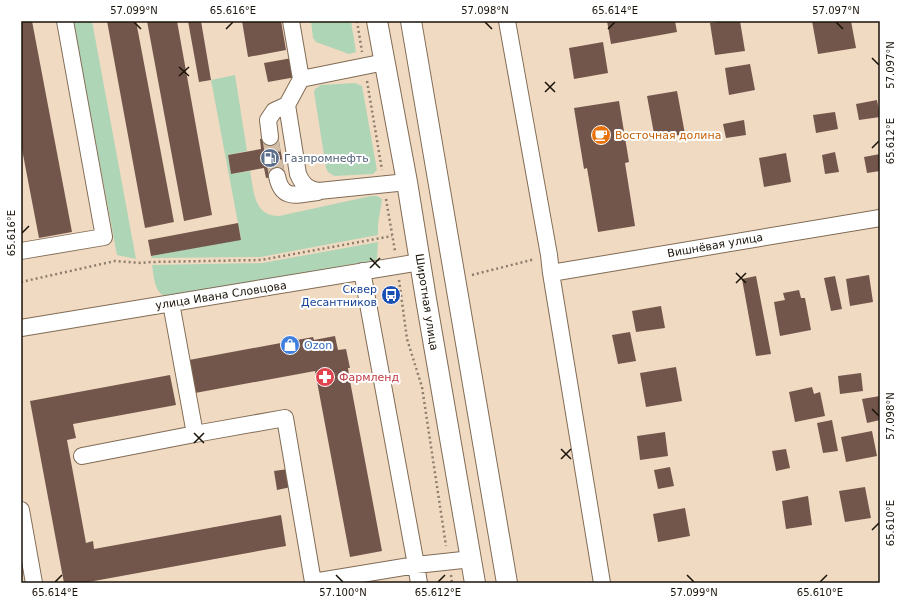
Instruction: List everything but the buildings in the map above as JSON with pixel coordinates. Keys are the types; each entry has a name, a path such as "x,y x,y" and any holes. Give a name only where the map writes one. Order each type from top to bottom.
{"main road":[{"name":"Широтная улица","path":"377,21 407,182 475,583"},
{"path":"411,21 507,583"}],"street":[{"path":"21,251 104,237 65,21"},
{"path":"270,137 268,120 274,111 287,105 301,79 291,21"},
{"path":"507,21 549,255 602,583"},
{"path":"301,79 384,62"},
{"path":"287,105 300,179 307,188 325,191"},
{"path":"277,176 281,188 289,194 294,195 407,182"},
{"name":"Вишнёвая улица","path":"551,273 880,218"},
{"name":"улица Ивана Словцова","path":"21,328 420,262"},
{"path":"362,272 419,583"},
{"path":"171,304 195,434"},
{"path":"82,456 285,418 311,583 416,565 472,559"},
{"path":"21,510 34,583"}],"path":[{"path":"357,21 397,266 407,339 422,388 452,583"},
{"path":"21,282 115,261 142,263 261,260 392,236"},
{"path":"472,275 522,263"}],"green space":[{"path":"73,21 92,21 136,259 117,255"},
{"path":"311,21 351,21 356,52 349,54 316,42 313,38"},
{"path":"235,75 247,151 228,155 231,174 250,171 254,194 259,207 270,215 279,216 377,196 382,199 378,235 261,257 152,258 151,256 241,239 211,80"},
{"path":"355,83 362,86 377,170 373,174 334,176 328,172 326,168 314,92 315,89 321,85"},
{"path":"378,242 377,260 168,297 163,296 157,289 152,265 262,263"}],"tunnel":[{"path":"270,137 277,176"}],"place":[{"name":"Восточная долина","path":"601,135"},
{"name":"Газпромнефть","path":"270,158"},
{"name":"Сквер Десантников","path":"391,295"},
{"name":"Ozon","path":"290,345"},
{"name":"Фармленд","path":"325,377"}]}
